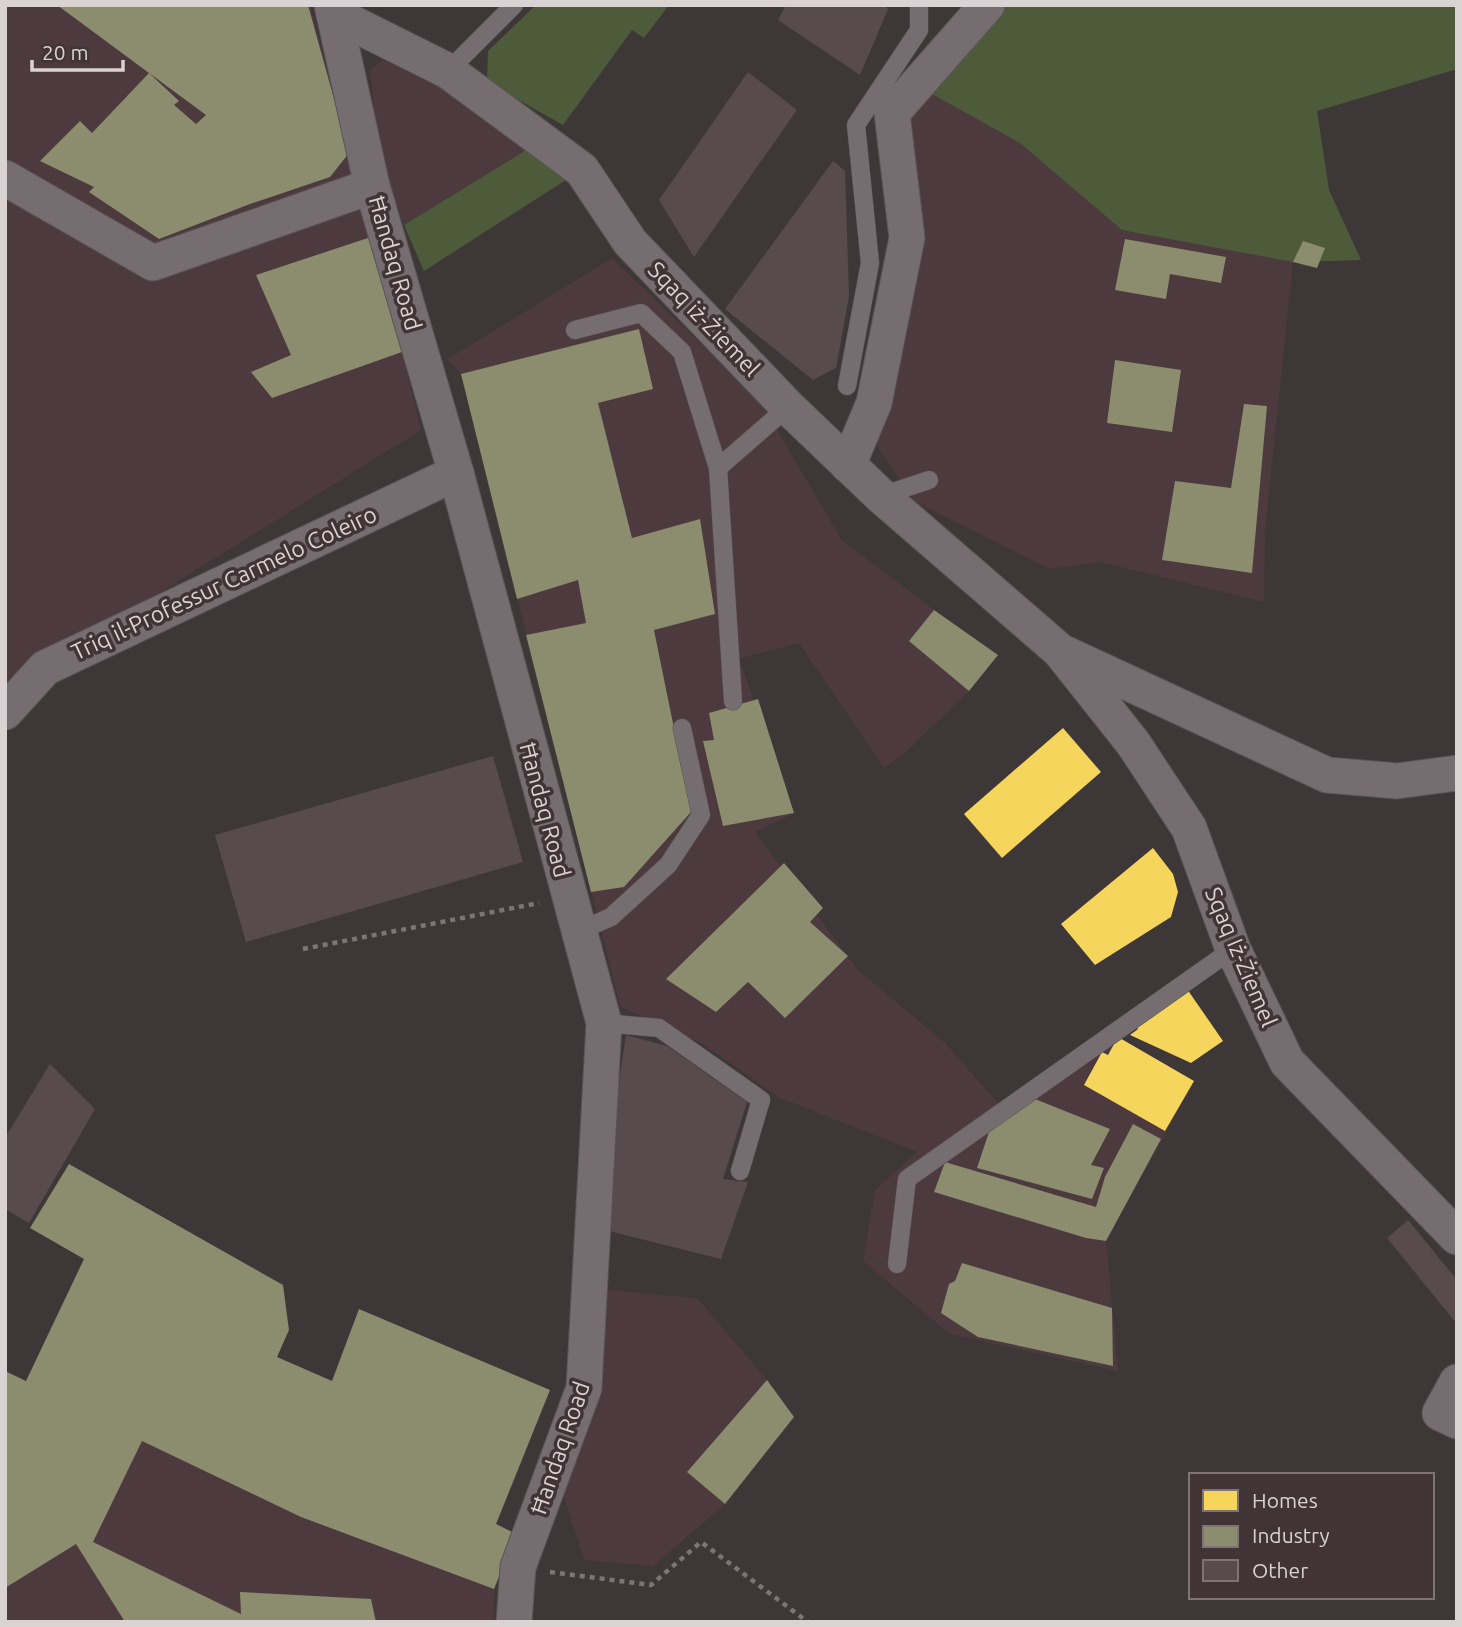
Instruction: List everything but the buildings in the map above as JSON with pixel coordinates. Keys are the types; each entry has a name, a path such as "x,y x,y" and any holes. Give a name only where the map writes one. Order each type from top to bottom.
{"street":[{"path":"848,465 874,403 907,238 892,113 986,5"},
{"name":"Sqaq iż-Żiemel","path":"333,10 448,71 582,170 630,242 788,407 881,496 1060,651"},
{"name":"Ħandaq Road","path":"333,10 372,186 456,474 604,1023 584,1388 518,1567 514,1622"},
{"path":"5,178 153,262 372,186"},
{"name":"Triq il-Professur Carmelo Coleiro","path":"5,712 45,668 456,474"},
{"path":"1060,651 1327,775 1397,781 1457,773"},
{"name":"Sqaq Iż-Żiemel","path":"1060,651 1133,743 1189,828 1233,949 1287,1062 1457,1237"},
{"path":"1457,1382 1440,1413 1457,1421"}],"lane":[{"path":"448,71 514,5"},
{"path":"847,386 870,263 856,125 919,30 919,5"},
{"path":"575,330 641,313 682,352 718,468 733,701"},
{"path":"718,468 788,407"},
{"path":"881,496 929,480"},
{"path":"579,931 611,918 668,865 701,815 682,728"},
{"path":"897,1264 907,1179 1233,949"},
{"path":"604,1023 659,1028 761,1100 740,1171"}],"path":[{"path":"303,949 569,898"},
{"path":"518,1567 651,1585 701,1542 808,1622"}],"shaded area":[{"path":"5,5 310,5 374,236 421,430 167,588 5,708"},
{"path":"382,60 409,64 536,144 404,225 380,163 370,70"},
{"path":"923,89 1020,143 1249,250 1293,262 1265,531 1264,602 1101,562 1049,569 915,502 877,446 917,227 900,132"},
{"path":"612,258 761,402 841,539 998,655 969,691 906,752 884,768 799,643 739,659 794,813 755,832 857,969 945,1043 999,1104 1118,1037 1194,1081 1106,1241 1118,1371 950,1334 863,1261 875,1190 917,1152 778,1097 703,1044 620,1006 461,374 448,359"},
{"path":"69,1164 283,1285 289,1330 277,1357 332,1381 359,1309 550,1390 497,1524 516,1534 495,1589 493,1622 5,1622 5,1371 26,1381 84,1259 30,1228"},
{"path":"597,1289 697,1298 767,1380 794,1417 725,1504 653,1566 584,1560 559,1482"}],"green space":[{"path":"536,5 669,5 644,38 632,30 563,125 487,82 488,51"},
{"path":"1005,5 1457,5 1457,69 1317,111 1329,190 1361,260 1293,262 1122,230 1020,143 923,89"},
{"path":"536,144 572,176 424,271 404,225"}]}
